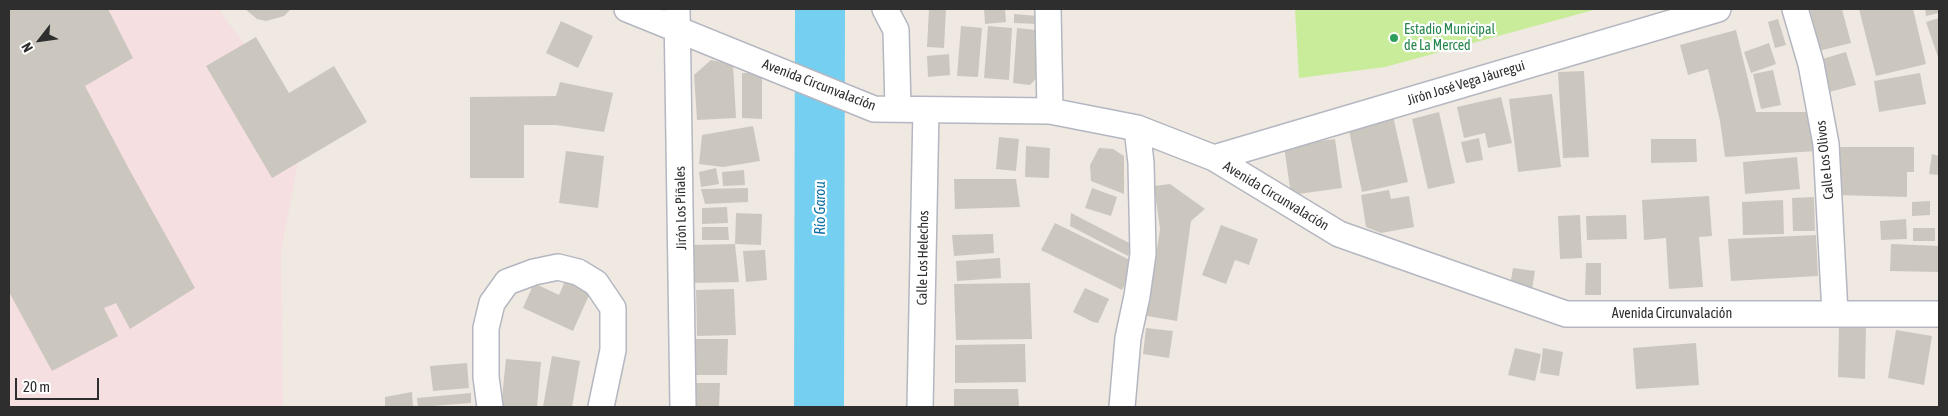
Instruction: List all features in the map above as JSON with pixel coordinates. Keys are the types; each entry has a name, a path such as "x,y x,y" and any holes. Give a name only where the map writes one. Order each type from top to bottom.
{"street":[{"name":"Avenida Circunvalación","path":"626,9 678,19 874,109 1050,111 1137,128 1214,158 1339,234 1566,314 1939,314"},
{"path":"1048,9 1050,111"},
{"name":"Jirón José Vega Jáuregui","path":"1214,158 1718,9"},
{"name":"Calle Los Olivos","path":"1795,9 1811,64 1826,144 1836,313"},
{"path":"893,16 898,109"},
{"name":"Jirón Los Piñales","path":"678,19 683,407"},
{"name":"Calle Los Helechos","path":"920,407 926,110"},
{"path":"1122,407 1128,338 1143,254 1141,163 1137,128"},
{"path":"490,407 486,377 486,328 492,303 507,282 534,272 558,267 578,272 596,284 613,308 613,350 601,407"}],"shaded area":[{"path":"9,9 218,9 305,124 281,253 283,407 9,407"}],"green space":[{"name":"Estadio Municipal de La Merced","path":"1295,9 1597,9 1385,67 1299,78"}],"building":[{"path":"9,9 108,9 133,58 85,86 195,288 130,329 116,303 104,308 118,336 52,371 9,292"},
{"path":"245,9 291,9 284,16 266,21 257,19"},
{"path":"929,9 946,9 944,48 927,47"},
{"path":"984,9 1005,9 1006,22 985,24"},
{"path":"1810,9 1842,9 1851,43 1819,51"},
{"path":"1859,9 1913,9 1926,64 1876,76"},
{"path":"1925,9 1939,9 1939,13 1926,16"},
{"path":"1014,14 1038,16 1038,24 1014,23"},
{"path":"1939,18 1939,60 1926,22"},
{"path":"1778,19 1786,45 1775,48 1768,22"},
{"path":"561,21 593,36 578,68 546,53"},
{"path":"961,26 982,28 978,77 957,76"},
{"path":"988,26 1012,28 1009,80 984,78"},
{"path":"1017,28 1046,31 1043,71 1030,85 1013,83"},
{"path":"1736,30 1756,112 1814,112 1816,151 1725,157 1720,121 1708,69 1688,75 1680,45"},
{"path":"256,37 289,93 334,66 367,122 272,178 206,66"},
{"path":"1769,43 1776,64 1751,73 1744,52"},
{"path":"1846,52 1856,85 1829,92 1819,60"},
{"path":"949,54 950,75 928,77 927,56"},
{"path":"711,60 733,64 736,118 697,120 694,75"},
{"path":"1773,70 1781,105 1761,109 1753,74"},
{"path":"1584,71 1589,157 1563,158 1558,72"},
{"path":"742,73 762,73 762,119 742,118"},
{"path":"1920,73 1926,104 1879,112 1874,81"},
{"path":"560,82 613,93 604,132 556,125 524,125 524,178 470,178 470,97 556,96"},
{"path":"1552,94 1561,167 1518,172 1509,99"},
{"path":"1501,97 1512,143 1488,148 1485,133 1464,138 1457,107"},
{"path":"1439,112 1455,183 1428,189 1412,119"},
{"path":"1393,116 1408,182 1362,192 1348,126"},
{"path":"753,126 760,161 723,167 699,164 702,135"},
{"path":"999,137 1019,139 1016,171 996,169"},
{"path":"1479,138 1483,160 1466,163 1461,142"},
{"path":"1335,139 1342,188 1291,195 1284,146"},
{"path":"1651,139 1696,139 1697,162 1651,163"},
{"path":"1026,146 1050,148 1049,178 1025,177"},
{"path":"1835,147 1914,147 1914,172 1907,172 1907,197 1836,195"},
{"path":"1099,148 1113,149 1124,156 1124,194 1091,181 1090,165"},
{"path":"566,151 604,156 598,208 559,203"},
{"path":"1932,154 1939,156 1939,175 1929,174"},
{"path":"1797,157 1800,189 1745,194 1743,162"},
{"path":"716,168 719,184 701,187 699,172"},
{"path":"744,170 745,185 723,186 722,172"},
{"path":"954,179 1016,179 1020,207 955,209"},
{"path":"1170,184 1205,209 1191,221 1177,321 1147,316 1160,229 1154,186"},
{"path":"748,188 748,202 705,204 701,189"},
{"path":"1092,188 1117,197 1111,216 1085,208"},
{"path":"1389,190 1391,199 1409,196 1414,227 1381,233 1366,227 1361,195"},
{"path":"1709,196 1712,236 1699,237 1703,287 1669,289 1666,238 1644,240 1642,200"},
{"path":"1814,197 1815,231 1793,231 1792,198"},
{"path":"1783,200 1784,234 1743,235 1742,202"},
{"path":"1930,201 1930,215 1912,216 1912,202"},
{"path":"727,207 728,223 702,224 702,208"},
{"path":"736,213 762,214 761,245 735,244"},
{"path":"1071,213 1133,245 1128,256 1070,226"},
{"path":"1580,215 1582,258 1560,259 1558,216"},
{"path":"1626,215 1627,239 1587,240 1586,216"},
{"path":"1906,219 1907,239 1881,240 1880,221"},
{"path":"1055,223 1136,263 1122,290 1041,250"},
{"path":"1221,225 1258,239 1249,265 1235,260 1226,284 1202,275"},
{"path":"702,227 728,227 729,240 702,240"},
{"path":"1913,228 1935,228 1935,241 1913,241"},
{"path":"993,234 994,253 954,256 952,235"},
{"path":"1816,235 1818,276 1731,281 1728,239"},
{"path":"735,244 739,282 693,283 690,245"},
{"path":"1891,244 1939,246 1939,272 1890,271"},
{"path":"765,250 767,280 746,282 743,251"},
{"path":"1000,258 1001,278 957,281 956,261"},
{"path":"1586,263 1601,263 1601,295 1585,295"},
{"path":"1513,268 1535,271 1532,289 1510,286"},
{"path":"565,281 590,293 573,331 523,308 534,283 559,295"},
{"path":"1030,283 1032,339 956,340 954,284"},
{"path":"1085,288 1109,299 1098,323 1073,312"},
{"path":"734,289 736,335 697,336 696,290"},
{"path":"1839,325 1866,326 1865,379 1838,377"},
{"path":"1146,328 1173,331 1169,358 1143,354"},
{"path":"1896,330 1932,336 1924,385 1888,378"},
{"path":"690,339 728,339 727,375 690,375"},
{"path":"1696,343 1699,385 1636,389 1633,348"},
{"path":"1025,344 1026,382 955,383 955,345"},
{"path":"1515,348 1541,354 1535,381 1508,375"},
{"path":"1543,348 1563,352 1559,376 1540,373"},
{"path":"552,356 580,361 572,407 543,407"},
{"path":"506,359 541,362 537,407 501,407"},
{"path":"467,363 469,388 433,391 430,366"},
{"path":"689,383 720,383 719,407 688,407"},
{"path":"954,389 1018,389 1019,407 954,407"},
{"path":"412,392 413,407 385,407 385,397"},
{"path":"471,393 471,403 418,407 417,398"}],"waterway":[{"name":"Río Garou","path":"819,407 820,9"}],"place":[{"name":"Estadio Municipal de La Merced","path":"1394,38"}]}
